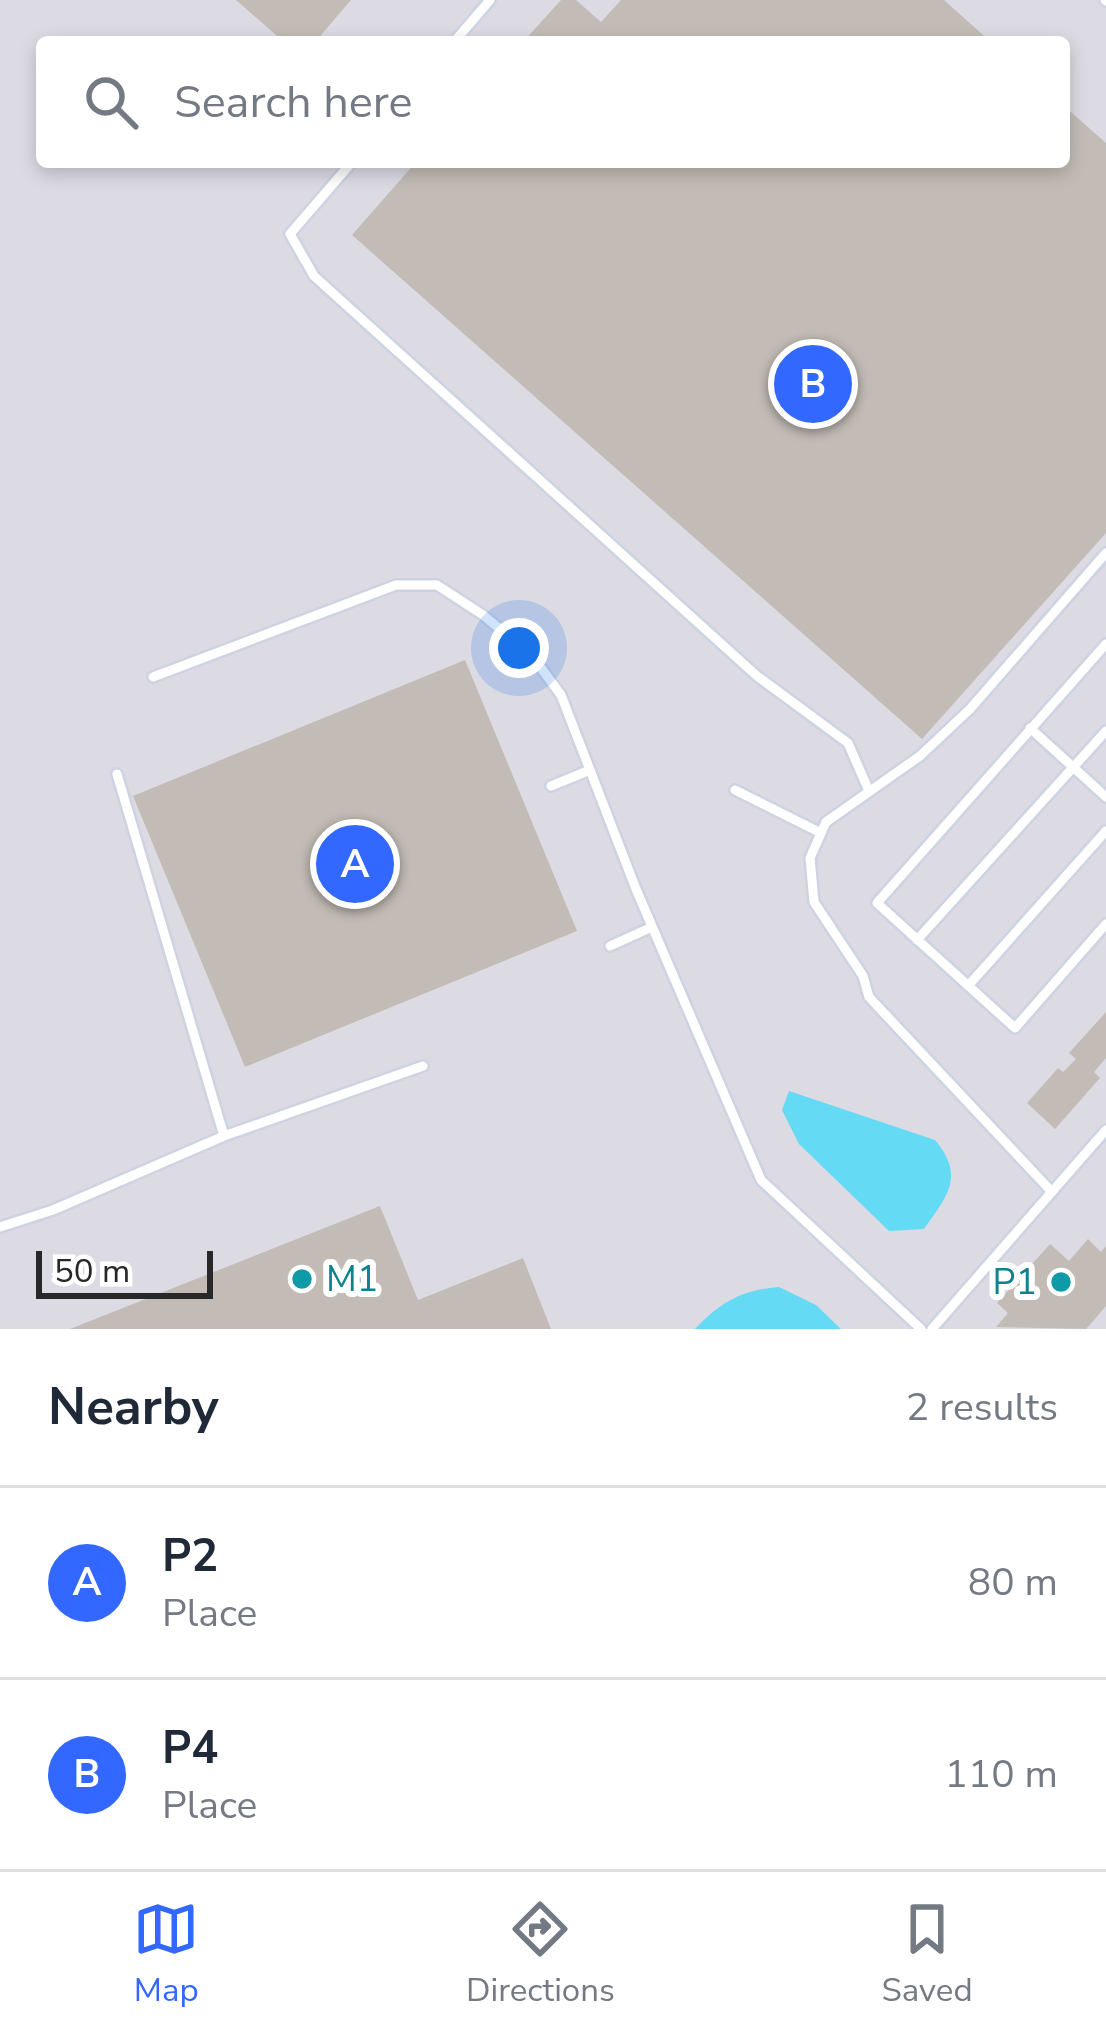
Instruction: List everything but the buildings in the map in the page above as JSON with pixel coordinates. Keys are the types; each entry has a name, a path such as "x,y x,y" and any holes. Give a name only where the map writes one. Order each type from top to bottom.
{"lane":[{"path":"459,36 490,0"},
{"path":"347,168 290,234 314,276 757,676 848,743 869,791"},
{"path":"1052,1192 868,997 863,976 814,902 810,858 826,822 920,755 970,709 1106,553"},
{"path":"153,676 397,585 437,585 483,614 533,657 560,695 652,927 761,1180 921,1329"},
{"path":"1106,644 877,903 1015,1028 1106,925"},
{"path":"1030,728 1106,797"},
{"path":"917,940 1106,731"},
{"path":"551,786 590,770"},
{"path":"117,774 224,1136"},
{"path":"735,790 821,833"},
{"path":"968,986 1106,831"},
{"path":"610,946 652,927"},
{"path":"0,1227 53,1210 224,1136 423,1066"},
{"path":"932,1329 1106,1130"}],"shaded area":[{"path":"0,0 1106,0 1106,1329 0,1329"}],"water":[{"path":"789,1091 935,1140 949,1164 950,1185 924,1229 889,1231 799,1144 782,1110"},
{"path":"779,1287 816,1305 841,1329 695,1329 733,1299"}],"place":[{"name":"P4","path":"813,384"},
{"name":"P2","path":"355,864"},
{"name":"M1","path":"302,1279"},
{"name":"P1","path":"1061,1282"}]}
